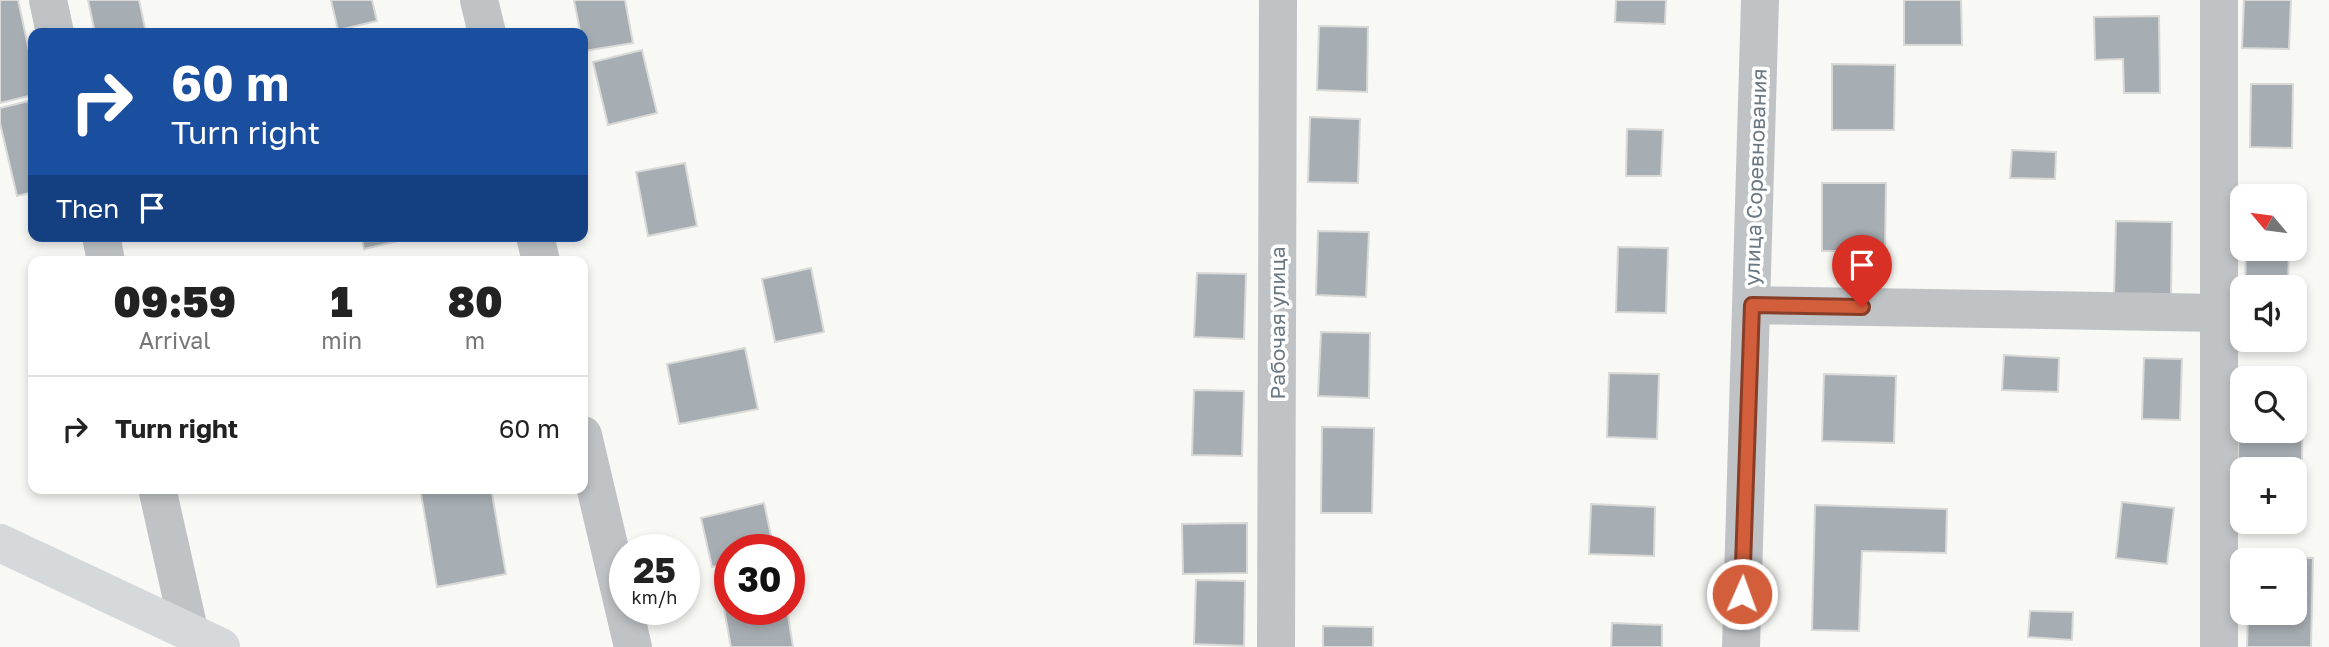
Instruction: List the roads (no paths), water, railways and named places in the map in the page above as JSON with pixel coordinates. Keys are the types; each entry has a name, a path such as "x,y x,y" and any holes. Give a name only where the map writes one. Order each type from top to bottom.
{"main road":[{"path":"0,543 205,638"}],"street":[{"path":"48,0 54,28"},
{"path":"479,0 486,28"},
{"name":"Рабочая улица","path":"1276,647 1278,0"},
{"name":"улица Соревнования","path":"1741,647 1760,0"},
{"path":"2219,0 2219,647"},
{"path":"1752,305 2219,313"},
{"path":"588,456 633,647"},
{"path":"159,494 205,638"}]}
